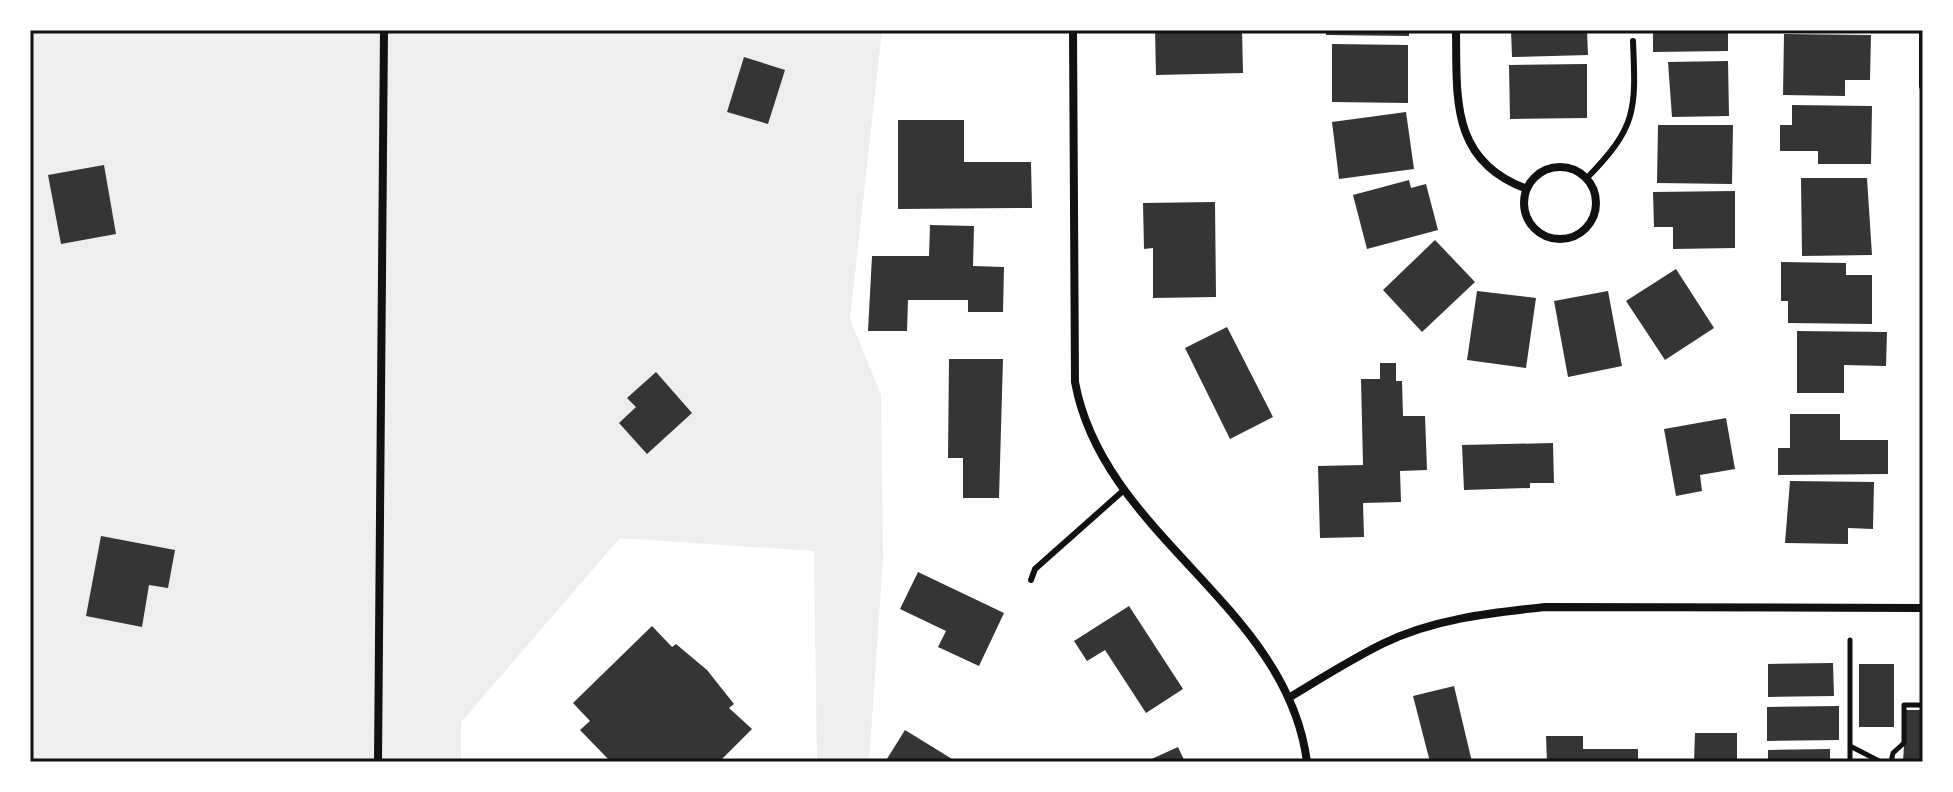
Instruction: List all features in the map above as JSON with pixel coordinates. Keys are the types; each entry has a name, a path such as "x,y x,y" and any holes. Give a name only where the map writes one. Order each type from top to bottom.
{"street":[{"path":"378,762 384,30"},
{"path":"1073,30 1075,382 1081,410 1124,490 1185,563 1222,601 1290,697 1307,762"},
{"path":"1456,30 1457,106 1464,133 1479,159 1508,182 1527,189"},
{"path":"1923,30 1923,86"},
{"path":"1555,167 1568,167 1586,179 1594,192 1593,217 1577,235 1565,239 1541,233 1531,225 1524,201 1527,189 1533,178 1555,167"},
{"path":"1290,697 1383,644 1429,626 1486,613 1545,607 1923,608"}],"lane":[{"path":"1586,179 1629,128 1635,97 1633,41"},
{"path":"1031,580 1035,569 1124,490"}],"path":[{"path":"1850,640 1850,762"},
{"path":"1891,762 1893,753 1904,743 1904,705 1923,705"},
{"path":"1850,746 1881,762"}],"shaded area":[{"path":"30,30 882,30 850,319 881,395 883,559 869,762 817,762 814,551 620,538 461,722 461,762 30,762"}],"building":[{"path":"1155,30 1242,30 1243,73 1156,75"},
{"path":"1326,30 1409,30 1409,36 1326,35"},
{"path":"1511,30 1587,30 1588,55 1512,57"},
{"path":"1653,30 1728,30 1728,51 1653,52"},
{"path":"1784,34 1871,35 1870,80 1845,80 1845,96 1783,95"},
{"path":"1332,44 1408,45 1408,103 1332,102"},
{"path":"744,57 785,70 768,124 727,112"},
{"path":"1728,61 1729,116 1672,117 1668,62"},
{"path":"1587,64 1587,118 1510,119 1509,65"},
{"path":"1792,105 1872,106 1871,164 1818,164 1818,151 1780,151 1780,125 1792,125"},
{"path":"1406,112 1414,169 1339,179 1332,122"},
{"path":"898,120 964,120 964,162 1031,162 1032,208 898,209"},
{"path":"1658,125 1733,125 1732,184 1657,183"},
{"path":"104,165 116,234 61,244 48,175"},
{"path":"1801,178 1867,178 1872,255 1802,256"},
{"path":"1409,180 1411,188 1426,184 1438,230 1367,249 1353,195"},
{"path":"1735,191 1735,248 1673,249 1673,227 1654,227 1653,192"},
{"path":"1215,202 1216,297 1153,298 1153,248 1144,249 1143,203"},
{"path":"930,225 974,226 973,266 1004,267 1003,312 968,312 968,300 908,300 907,331 868,331 872,256 929,256"},
{"path":"1435,240 1475,282 1422,332 1383,290"},
{"path":"1781,262 1846,263 1846,275 1872,275 1872,324 1788,323 1788,301 1781,301"},
{"path":"1676,269 1714,328 1665,360 1626,301"},
{"path":"1477,291 1536,298 1526,368 1467,360"},
{"path":"1608,291 1622,366 1568,377 1554,301"},
{"path":"1227,327 1273,417 1230,439 1185,348"},
{"path":"1797,331 1887,332 1886,366 1844,365 1844,393 1797,393"},
{"path":"949,359 1003,359 999,498 963,498 963,458 948,458"},
{"path":"1380,363 1396,363 1396,381 1402,381 1403,416 1425,416 1427,470 1400,471 1401,502 1363,503 1364,537 1320,538 1318,466 1363,465 1361,379 1380,379"},
{"path":"656,372 692,413 647,454 619,423 636,407 627,398"},
{"path":"1790,414 1840,414 1840,440 1888,440 1888,474 1778,475 1778,448 1790,448"},
{"path":"1726,418 1735,469 1700,475 1702,491 1676,496 1664,429"},
{"path":"1553,443 1554,483 1530,483 1530,488 1464,490 1462,445"},
{"path":"1790,481 1874,482 1873,529 1848,528 1848,544 1785,543"},
{"path":"101,536 175,550 168,588 149,585 142,627 86,616"},
{"path":"918,572 1004,613 979,666 938,647 946,631 900,609"},
{"path":"1129,606 1183,689 1146,713 1105,650 1087,661 1074,641"},
{"path":"652,626 672,647 676,644 707,670 734,704 729,708 752,729 719,762 611,762 580,730 590,721 573,703"},
{"path":"1833,663 1834,696 1768,697 1768,664"},
{"path":"1859,664 1894,664 1894,727 1859,727"},
{"path":"1454,686 1472,762 1430,762 1413,696"},
{"path":"1839,706 1839,740 1767,741 1767,707"},
{"path":"1906,710 1923,710 1923,762 1903,762"},
{"path":"905,730 957,762 885,762"},
{"path":"1695,733 1737,733 1737,762 1694,762"},
{"path":"1546,736 1583,736 1583,749 1638,749 1638,762 1547,762"},
{"path":"1178,747 1185,762 1145,762"},
{"path":"1830,749 1830,762 1768,762 1768,750"}]}
